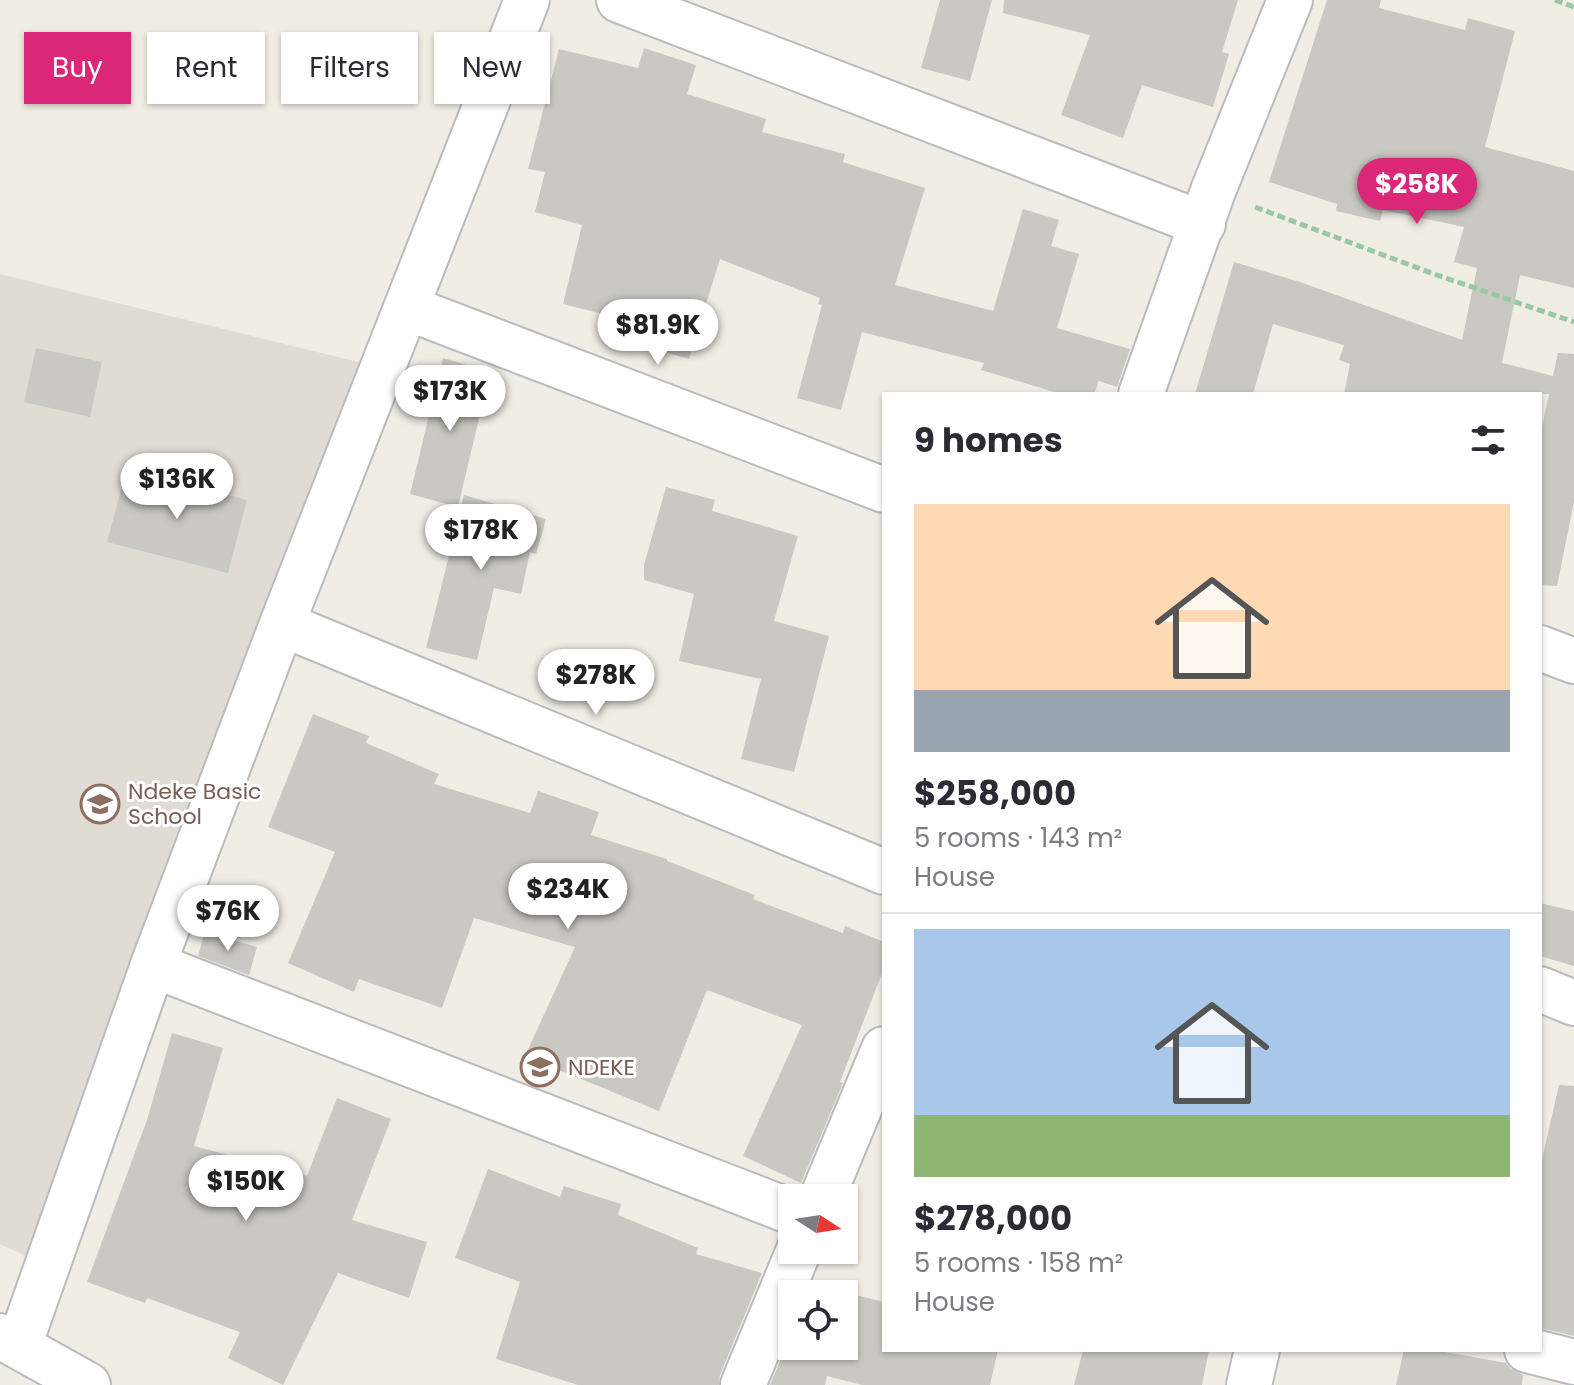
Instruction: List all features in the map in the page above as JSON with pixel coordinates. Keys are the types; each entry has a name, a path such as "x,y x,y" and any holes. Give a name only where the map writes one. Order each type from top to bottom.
{"street":[{"path":"88,1385 9,1341 282,624 527,0"},
{"path":"619,0 1208,208"},
{"path":"1142,392 1208,208 1290,0"},
{"path":"408,308 882,489"},
{"path":"282,624 882,871"},
{"path":"1542,649 1574,661"},
{"path":"153,965 778,1207"},
{"path":"1542,990 1574,1003"},
{"path":"828,1184 882,1054"},
{"path":"743,1385 793,1264"},
{"path":"1249,1385 1257,1352"},
{"path":"1535,1352 1574,1362"}],"path":[{"path":"1555,0 1574,7"},
{"path":"1208,208 1434,274 1574,322"}],"shaded area":[{"name":"Ndeke Basic School","path":"0,274 366,364 28,1257 0,1244"}],"building":[{"path":"940,0 992,0 970,81 921,68"},
{"path":"1004,0 1238,0 1222,52 1229,54 1213,107 1142,85 1123,138 1061,115 1090,35 1003,13"},
{"path":"1327,0 1381,0 1379,8 1465,30 1468,18 1515,31 1485,147 1574,171 1574,288 1520,275 1502,363 1553,376 1558,353 1574,354 1574,502 1557,586 1542,585 1542,427 1549,394 1344,392 1350,364 1339,360 1344,345 1273,324 1254,392 1196,392 1234,262 1300,282 1462,340 1477,268 1454,262 1464,227 1383,210 1380,221 1336,211 1337,204 1269,182"},
{"path":"644,48 696,65 687,94 766,119 762,132 845,154 843,162 925,188 895,285 993,311 1023,209 1059,220 1051,246 1079,254 1057,328 1130,349 1117,387 1099,381 1095,392 1054,392 981,370 984,363 862,332 841,410 797,398 822,305 818,304 820,298 720,259 689,359 637,344 643,324 563,304 582,225 535,212 545,172 528,169 545,104 550,104 550,84 559,49 638,68"},
{"path":"36,348 102,362 90,417 24,402"},
{"path":"443,358 490,372 458,507 410,494"},
{"path":"127,468 247,500 228,573 107,542"},
{"path":"666,487 715,500 712,511 798,536 774,621 829,636 794,772 741,759 761,679 679,661 694,594 644,580 644,565"},
{"path":"464,495 546,519 536,554 530,552 521,594 494,588 477,660 426,648"},
{"path":"313,714 369,736 366,743 439,774 434,784 530,813 538,791 599,812 591,835 667,859 755,895 753,899 843,933 845,926 882,941 882,973 840,1082 843,1083 801,1183 743,1156 802,1025 707,990 659,1111 525,1056 575,947 474,918 442,1008 359,979 354,992 288,963 335,852 268,827"},
{"path":"1542,903 1574,911 1574,966 1542,957"},
{"path":"205,932 257,947 249,975 198,956"},
{"path":"172,1033 223,1048 194,1146 307,1176 337,1098 391,1119 352,1220 427,1242 409,1298 338,1273 283,1385 228,1358 240,1332 147,1298 145,1303 87,1282 147,1120"},
{"path":"1559,1085 1574,1086 1574,1336 1542,1328 1542,1159"},
{"path":"488,1169 560,1197 564,1186 621,1204 618,1215 698,1248 696,1254 762,1273 720,1375 719,1385 578,1385 496,1359 520,1282 455,1258"},
{"path":"858,1296 882,1302 882,1352 998,1352 990,1385 862,1385 827,1376 825,1385 770,1385 780,1360 858,1360"},
{"path":"1082,1352 1209,1352 1202,1385 1074,1385"},
{"path":"1404,1352 1445,1352 1506,1363 1523,1375 1522,1385 1396,1385"}],"place":[{"name":"Ndeke Basic School","path":"100,804"},
{"name":"NDEKE","path":"540,1067"}]}
